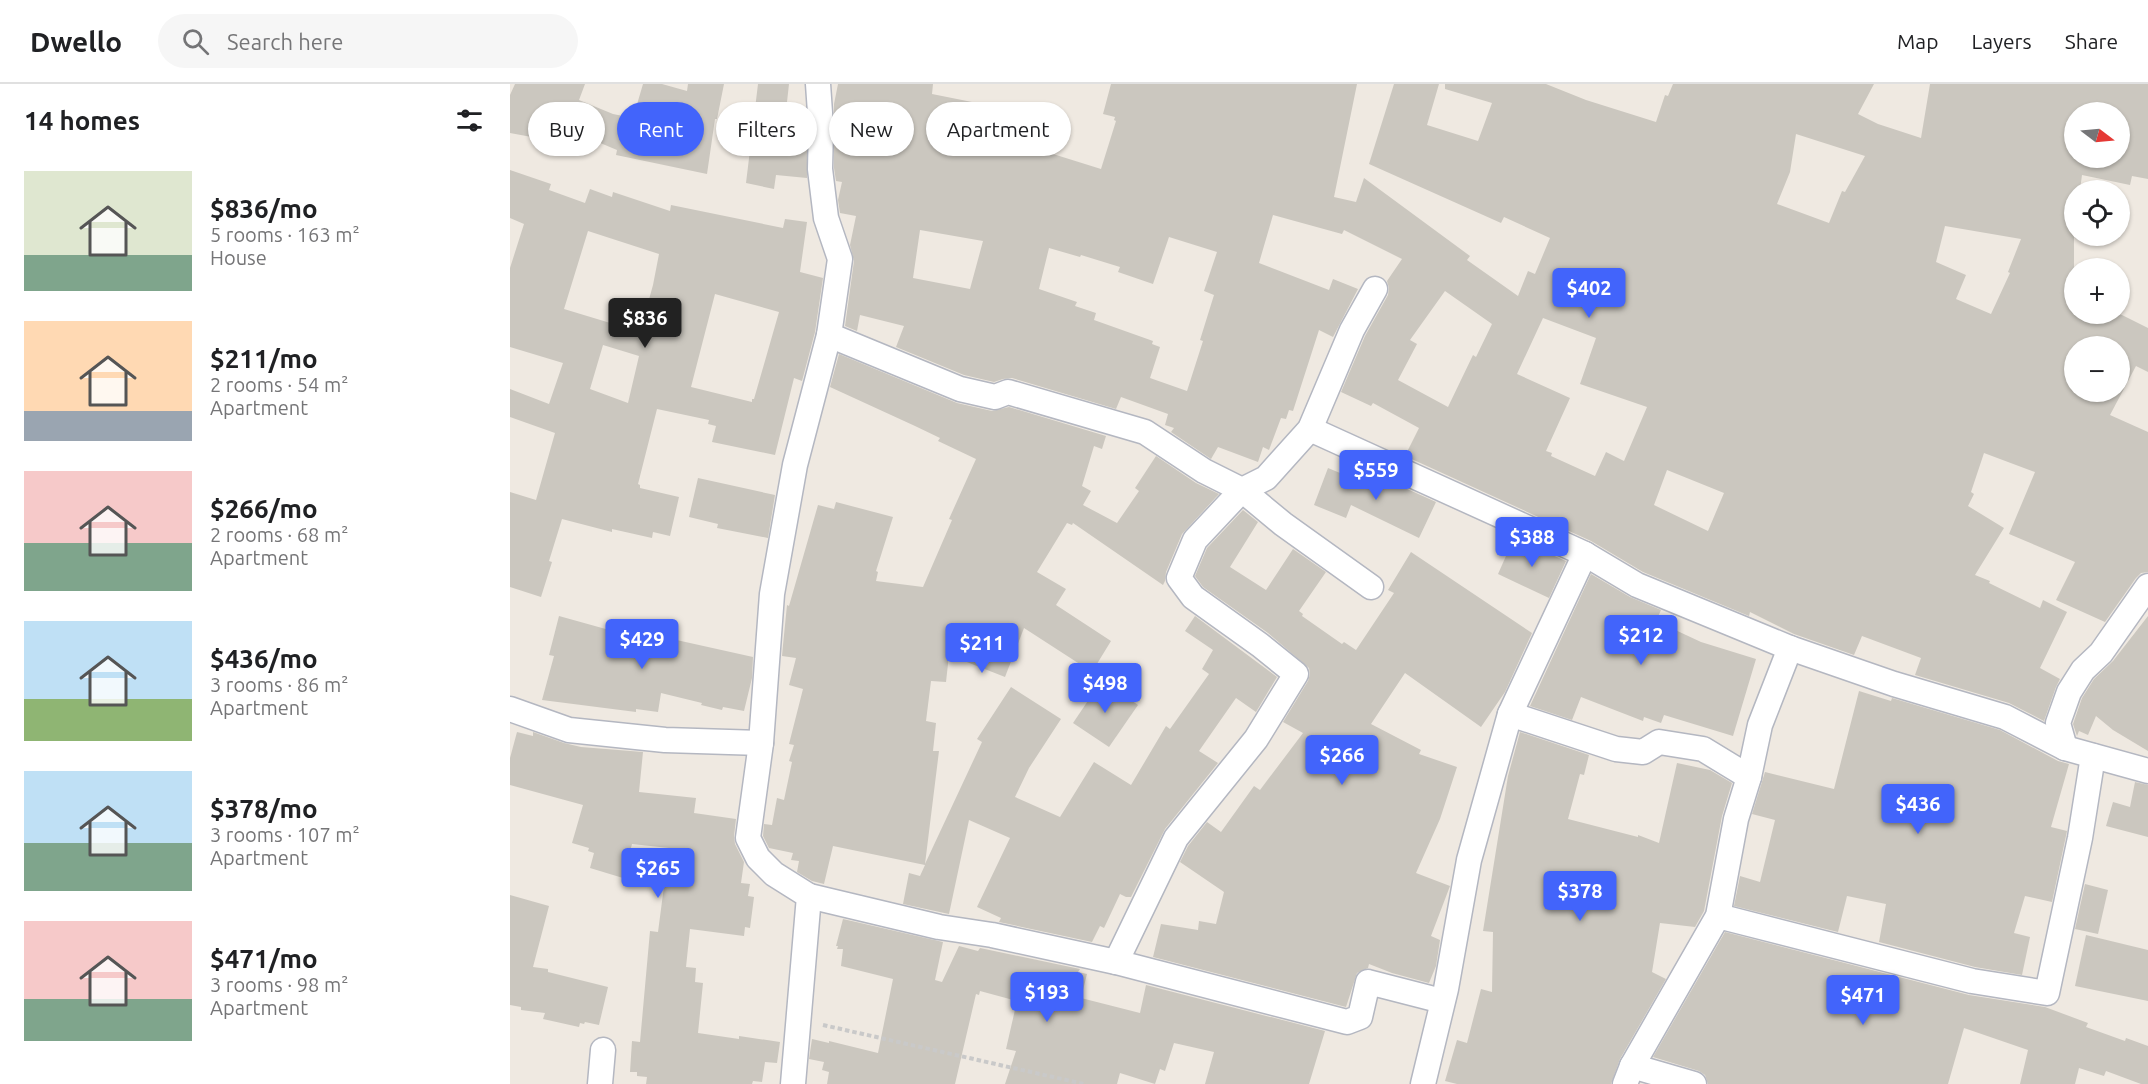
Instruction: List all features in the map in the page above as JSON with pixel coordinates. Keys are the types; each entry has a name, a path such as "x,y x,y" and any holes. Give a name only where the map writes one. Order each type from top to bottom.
{"street":[{"path":"818,84 821,127 820,169 826,218 840,259 829,335 795,465 774,582 761,743 748,838 758,858 774,874 809,896 939,927 992,935 1116,962 1347,1022 1359,1017 1368,982 1442,1001"},
{"path":"1116,962 1176,837 1256,739 1296,674 1193,597 1179,578 1195,540 1242,490 1266,478 1310,429 1352,330 1376,289"},
{"path":"829,335 960,390 995,397 1008,392 1145,432 1204,471 1242,490 1283,524 1371,587"},
{"path":"1310,429 1585,554 1637,585 1790,648 1894,684 2006,717 2065,748 2148,771"},
{"path":"1423,1084 1442,1001 1469,860 1510,714 1585,554"},
{"path":"2065,748 2058,723 2069,692 2083,670 2101,653 2148,586"},
{"path":"1694,1084 1628,1075 1718,915 1736,819 1749,777 1760,725 1790,648"},
{"path":"510,709 569,730 665,740 761,743"},
{"path":"1510,714 1616,749 1642,752 1659,742 1703,749 1749,777"},
{"path":"1718,915 1972,981 2047,993 2080,838 2093,756"},
{"path":"793,1084 809,896"},
{"path":"600,1084 603,1050"}],"path":[{"path":"799,1019 1084,1084"}],"building":[{"path":"515,84 585,84 579,100 584,102 528,102 528,136 510,133 510,95"},
{"path":"643,84 662,84 687,91 688,84 724,84 720,102 716,102 716,119 707,174 621,156 704,156 704,102 638,102"},
{"path":"758,84 789,84 787,102 756,102"},
{"path":"838,84 933,84 932,94 972,102 926,102 926,156 1059,156 1101,169 1116,121 1115,117 1103,114 1111,84 1357,84 1334,197 1356,202 1364,178 1470,256 1467,260 1518,296 1528,271 1535,274 1550,238 1504,217 1501,223 1369,164 1394,84 1439,84 1427,125 1478,141 1492,103 1445,89 1445,84 1546,84 1586,100 1656,122 1665,95 1668,96 1673,84 1874,84 1858,114 1878,124 1921,138 1930,84 2148,84 2148,179 2132,176 2130,185 2130,180 2106,180 2082,175 2081,180 2064,180 2064,246 2074,246 2074,258 2064,258 2064,324 2130,324 2130,319 2148,328 2148,372 2136,366 2130,377 2130,336 2064,336 2064,402 2117,402 2110,415 2148,432 2148,572 2141,573 2136,578 2105,622 2056,600 2075,562 2009,534 2035,472 1984,453 1971,492 1974,494 1968,506 2004,528 1975,575 2040,608 2043,600 2067,612 2040,668 2060,679 2044,721 2009,703 1915,675 1921,658 1862,636 1854,655 1794,634 1750,612 1749,616 1643,572 1591,541 1405,456 1419,428 1373,403 1371,406 1341,392 1365,336 1388,295 1387,281 1402,259 1344,230 1342,234 1273,215 1259,263 1329,290 1333,279 1358,289 1333,337 1319,330 1293,411 1289,410 1286,419 1281,418 1269,450 1263,447 1258,462 1218,447 1211,459 1171,432 1174,428 1165,425 1168,414 1121,397 1116,409 1012,378 994,382 964,375 896,347 904,326 860,315 857,331 845,326 854,261 850,245 856,216 840,213 838,200 842,182 836,181 834,156 914,156 914,102 834,102","holes":["1796,134 1865,156 1845,192 1842,191 1829,223 1777,204 1790,172","1945,226 2021,239 2008,272 2010,273 1991,314 1956,299 1966,275 1936,262","920,230 983,241 970,289 913,278","1169,237 1217,252 1204,291 1214,295 1200,340 1203,341 1187,391 1150,378 1160,347 1152,344 1153,341 1094,320 1096,313 1075,306 1077,302 1039,289 1049,248 1120,267 1118,272 1153,284","1445,291 1492,324 1476,357 1473,355 1448,407 1398,380 1417,344 1410,340","1543,318 1596,338 1580,384 1647,407 1624,461 1606,452 1595,476 1551,456 1552,453 1546,451 1570,398 1517,374","1667,470 1724,493 1708,531 1654,505"]},
{"path":"605,111 617,115 617,150 605,145"},
{"path":"749,156 807,156 807,178 776,175 774,189 746,183"},
{"path":"510,170 551,184 549,190 585,203 590,189 612,197 613,192 670,211 671,205 783,228 785,219 807,222 800,272 823,278 815,332 802,381 794,378 775,455 712,442 716,426 708,424 709,420 657,409 638,484 640,488 679,497 670,536 653,532 652,538 612,529 612,532 562,519 541,597 510,587 510,492 536,500 555,433 510,417 510,389 549,404 563,363 510,347 510,268 524,224 510,218","holes":["588,231 659,254 640,332 564,309","715,294 779,312 752,402 691,387","603,345 639,356 628,403 590,389"]},
{"path":"839,354 957,403 992,411 1009,407 1106,436 1102,449 1094,446 1082,486 1091,491 1083,505 1117,523 1139,491 1135,488 1156,456 1196,483 1219,494 1182,534 1163,585 1073,523 1072,525 1067,523 1037,572 1066,589 1056,605 1111,641 1092,672 1024,628 1005,677 949,655 946,682 931,681 926,721 936,723 933,751 939,751 925,864 982,742 977,739 1011,687 1061,719 1029,768 1015,797 1060,817 1094,762 1131,785 1166,726 1170,729 1209,674 1202,669 1213,650 1185,631 1195,616 1277,677 1256,712 1236,698 1199,751 1218,763 1165,829 1131,897 1120,894 1104,928 1100,926 1092,942 999,922 1001,918 977,907 1010,838 969,820 949,914 903,904 909,873 920,876 925,865 833,846 824,884 812,881 797,872 799,861 791,860 793,853 769,848 763,836 764,824 772,825 777,798 784,800 792,762 789,761 794,745 789,744 803,689 789,685 796,658 782,656 787,605 789,606 818,505 834,509 836,502 893,517 876,571 878,572 876,581 923,587 952,520 949,519 976,459 938,441 940,438 830,387"},
{"path":"1328,468 1369,485 1374,474 1436,502 1419,538 1351,505 1346,518 1314,505"},
{"path":"698,478 775,495 768,538 717,528 718,524 689,517"},
{"path":"1243,510 1258,522 1230,567 1266,590 1293,549 1326,572 1299,611 1303,614 1302,616 1342,644 1344,642 1356,650 1394,593 1388,590 1411,552 1532,633 1505,692 1481,727 1405,673 1371,724 1421,750 1419,754 1457,767 1440,819 1416,873 1450,886 1431,936 1440,940 1436,966 1429,983 1369,964 1368,968 1357,973 1346,1007 1153,957 1161,924 1198,930 1199,921 1216,924 1224,892 1180,862 1188,846 1207,822 1221,832 1254,786 1260,790 1303,733 1283,722 1308,681 1309,668 1268,633 1203,587 1195,576 1207,548"},
{"path":"1514,538 1566,561 1549,598 1498,574"},
{"path":"1591,574 1630,597 1661,610 1656,621 1701,642 1756,659 1733,736 1664,715 1661,723 1644,717 1643,721 1581,697 1572,720 1530,706"},
{"path":"559,616 638,638 639,628 673,633 672,639 753,657 752,678 744,711 723,707 722,710 661,693 658,712 636,709 636,712 542,700 554,656 549,655"},
{"path":"2148,616 2148,751 2113,730 2096,716 2088,735 2079,731 2077,736 2073,724 2082,698 2094,679 2113,661"},
{"path":"1102,680 1138,705 1109,747 1073,723"},
{"path":"1859,691 1891,701 1892,698 2000,730 2058,761 2069,764 2051,827 2067,831 2052,902 2025,896 2014,933 2030,937 2022,975 1975,967 1879,942 1886,904 1847,896 1838,932 1734,906 1740,876 1760,882 1775,820 1752,814 1765,772 1834,789"},
{"path":"517,732 533,736 533,732 581,747 643,752 639,792 696,798 694,813 736,819 735,844 744,862 741,883 750,884 748,896 754,897 750,928 745,927 744,936 690,929 686,967 696,968 695,982 703,983 698,1033 780,1042 777,1063 765,1062 762,1082 753,1081 752,1084 646,1084 647,1077 637,1076 637,1072 630,1072 632,1041 640,1042 650,931 658,932 669,848 632,844 623,878 590,868 594,853 588,851 589,848 572,843 583,805 510,785 510,758"},
{"path":"1520,732 1589,755 1584,775 1580,774 1568,819 1638,837 1638,835 1659,843 1677,763 1710,770 1732,783 1722,816 1704,911 1695,927 1660,923 1652,972 1666,979 1620,1059 1611,1084 1457,1084 1445,1081 1457,1040 1467,1043 1481,989 1492,992 1493,932 1483,931 1508,776"},
{"path":"2135,782 2148,785 2148,837 2106,826 2113,802 2130,807"},
{"path":"2085,884 2108,890 2098,934 2075,929"},
{"path":"510,895 549,906 533,967 548,969 548,972 608,987 599,1025 585,1022 580,1023 579,1027 543,1019 545,1013 521,1010 521,1007 510,1005"},
{"path":"843,919 943,942 935,980 942,982 959,946 978,951 980,948 1080,969 1078,972 1087,974 1081,998 1140,1013 1146,985 1325,1031 1309,1084 1205,1084 1214,1052 1174,1043 1165,1071 1160,1069 1155,1084 1120,1073 1117,1084 1005,1084 1016,1051 1006,1049 1017,1001 980,991 979,995 976,994 955,1084 827,1084 829,1072 822,1070 824,1062 809,1059 812,1039 878,1053 893,979 841,966 843,949 837,949 838,946 836,946"},
{"path":"1725,932 1969,995 2045,1007 2088,1023 2086,1027 2125,1041 2126,1038 2148,1046 2148,1084 2141,1084 2106,1071 2104,1076 2079,1068 2075,1084 2020,1084 2028,1050 1964,1028 1948,1084 1708,1084 1705,1075 1699,1071 1653,1057"},
{"path":"2086,935 2148,950 2148,1001 2075,986"}]}
